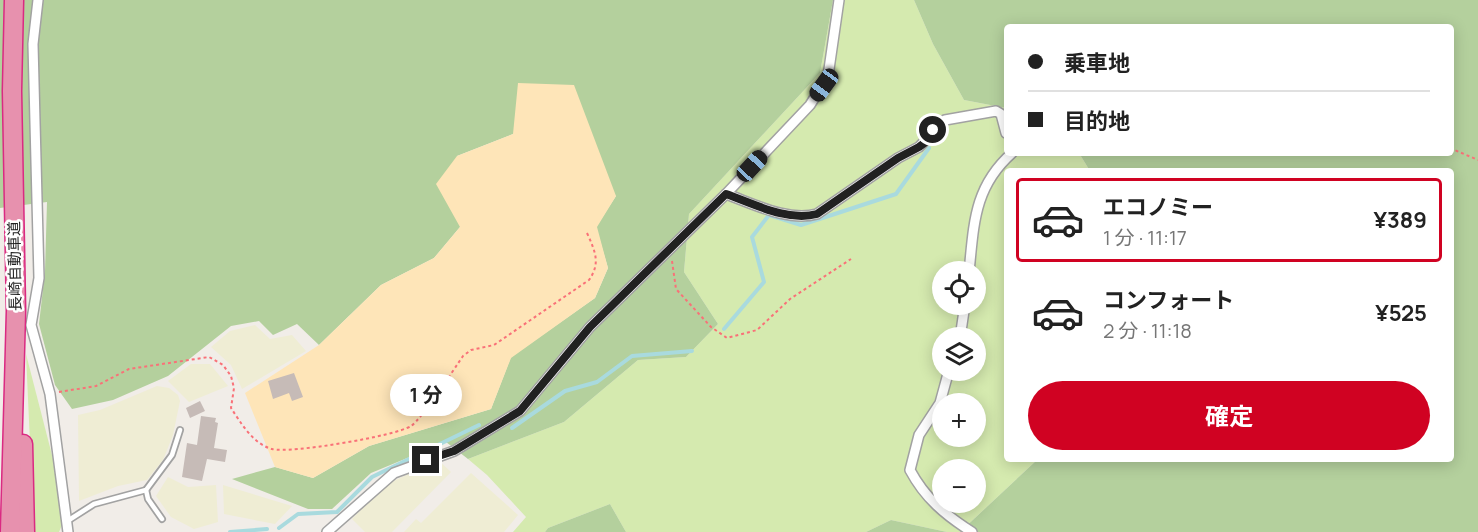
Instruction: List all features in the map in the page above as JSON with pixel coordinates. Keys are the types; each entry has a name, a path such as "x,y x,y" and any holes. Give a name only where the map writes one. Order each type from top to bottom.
{"highway":[{"name":"長崎自動車道","path":"10,532 16,310 12,91 14,0"},
{"path":"16,310 25,532"}],"street":[{"path":"38,0 33,44 39,278 31,325 50,394 69,520 68,532"},
{"path":"327,532 394,473 454,451 520,411 590,327 670,246 726,194 810,105 824,85 832,60 839,0"},
{"path":"726,194 778,212 804,218 817,214 898,158 919,147 945,120 996,111 1001,114 1004,125"},
{"path":"971,261 981,194 989,178 1009,156"},
{"path":"946,381 940,403 919,435 910,470 918,484 943,514 972,532"}],"lane":[{"path":"69,520 94,504 146,490 172,455 180,430"},
{"path":"146,490 148,499 162,519"}],"path":[{"path":"1454,150 1478,160"},
{"path":"50,394 96,386 129,369 209,357 223,364 231,376 234,388 231,408 256,440 270,449 287,451 381,435 411,426 471,350 494,345 589,280 596,271 598,257 587,233"},
{"path":"670,246 676,289 711,327 727,338 757,330 790,298 851,259"}],"shaded area":[{"path":"255,325 270,339 292,335 306,351 242,389 231,365 211,347 230,331"},
{"path":"191,364 210,364 228,386 189,402 168,381"},
{"path":"157,386 169,388 178,395 180,401 173,435 163,460 147,480 118,486 79,501 78,415 100,410"},
{"path":"438,460 451,472 392,532 365,532 352,519 385,485"},
{"path":"471,473 518,515 504,532 404,532 416,519 421,523"},
{"path":"168,477 188,487 216,485 218,522 194,529 171,517 156,496"},
{"path":"223,485 292,506 275,524 224,514"}],"green space":[{"path":"0,0 833,0 820,73 689,214 684,272 718,324 686,357 638,360 564,422 468,459 446,442 371,473 332,509 308,509 232,479 275,467 313,478 369,446 491,409 511,357 595,298 608,268 596,227 616,196 513,134 457,156 460,227 434,258 381,285 319,345 297,324 273,335 259,321 231,326 168,376 113,400 72,409 55,385 39,324 45,271 47,202 0,208"},
{"path":"833,0 914,0 933,44 964,100 1004,108 1004,156 1081,156 1088,168 1004,168 1004,462 1035,462 986,508 986,459 932,459 932,513 980,513 960,532 947,532 891,520 866,532 626,532 610,504 548,528 545,532 513,532 526,517 487,475 468,459 564,422 638,360 686,357 718,324 684,272 689,214 820,73"},
{"path":"914,0 1478,0 1478,532 960,532 980,513 986,513 986,508 1035,462 1454,462 1454,168 1088,168 1081,156 1454,156 1454,24 1004,24 1004,108 964,100 933,44"},
{"path":"26,354 53,459 62,525 59,532 34,532"},
{"path":"610,504 626,532 545,532 548,528"},
{"path":"891,520 947,532 866,532"}],"sand":[{"path":"518,83 574,85 616,196 597,227 608,268 595,298 511,358 491,409 369,446 313,478 275,467 245,393 319,345 381,285 434,258 460,227 436,184 457,156 513,134"}],"building":[{"path":"294,373 303,397 292,401 289,393 273,399 268,381"},
{"path":"200,401 205,411 190,418 186,408"},
{"path":"201,416 216,418 215,422 218,423 214,448 227,450 225,462 207,459 202,481 182,477 187,443 197,445"}],"waterway":[{"path":"724,329 764,282 752,237 769,215 801,225 896,194 929,148"},
{"path":"512,428 565,391 597,382 632,356 692,351"},
{"path":"279,528 298,514 337,512 372,477 479,425"},
{"path":"230,532 267,529"}],"route":[{"path":"426,460 454,451 520,411 590,327 683,233 726,194 778,212 804,218 817,214 898,158 919,147 927,141 933,130"}]}
